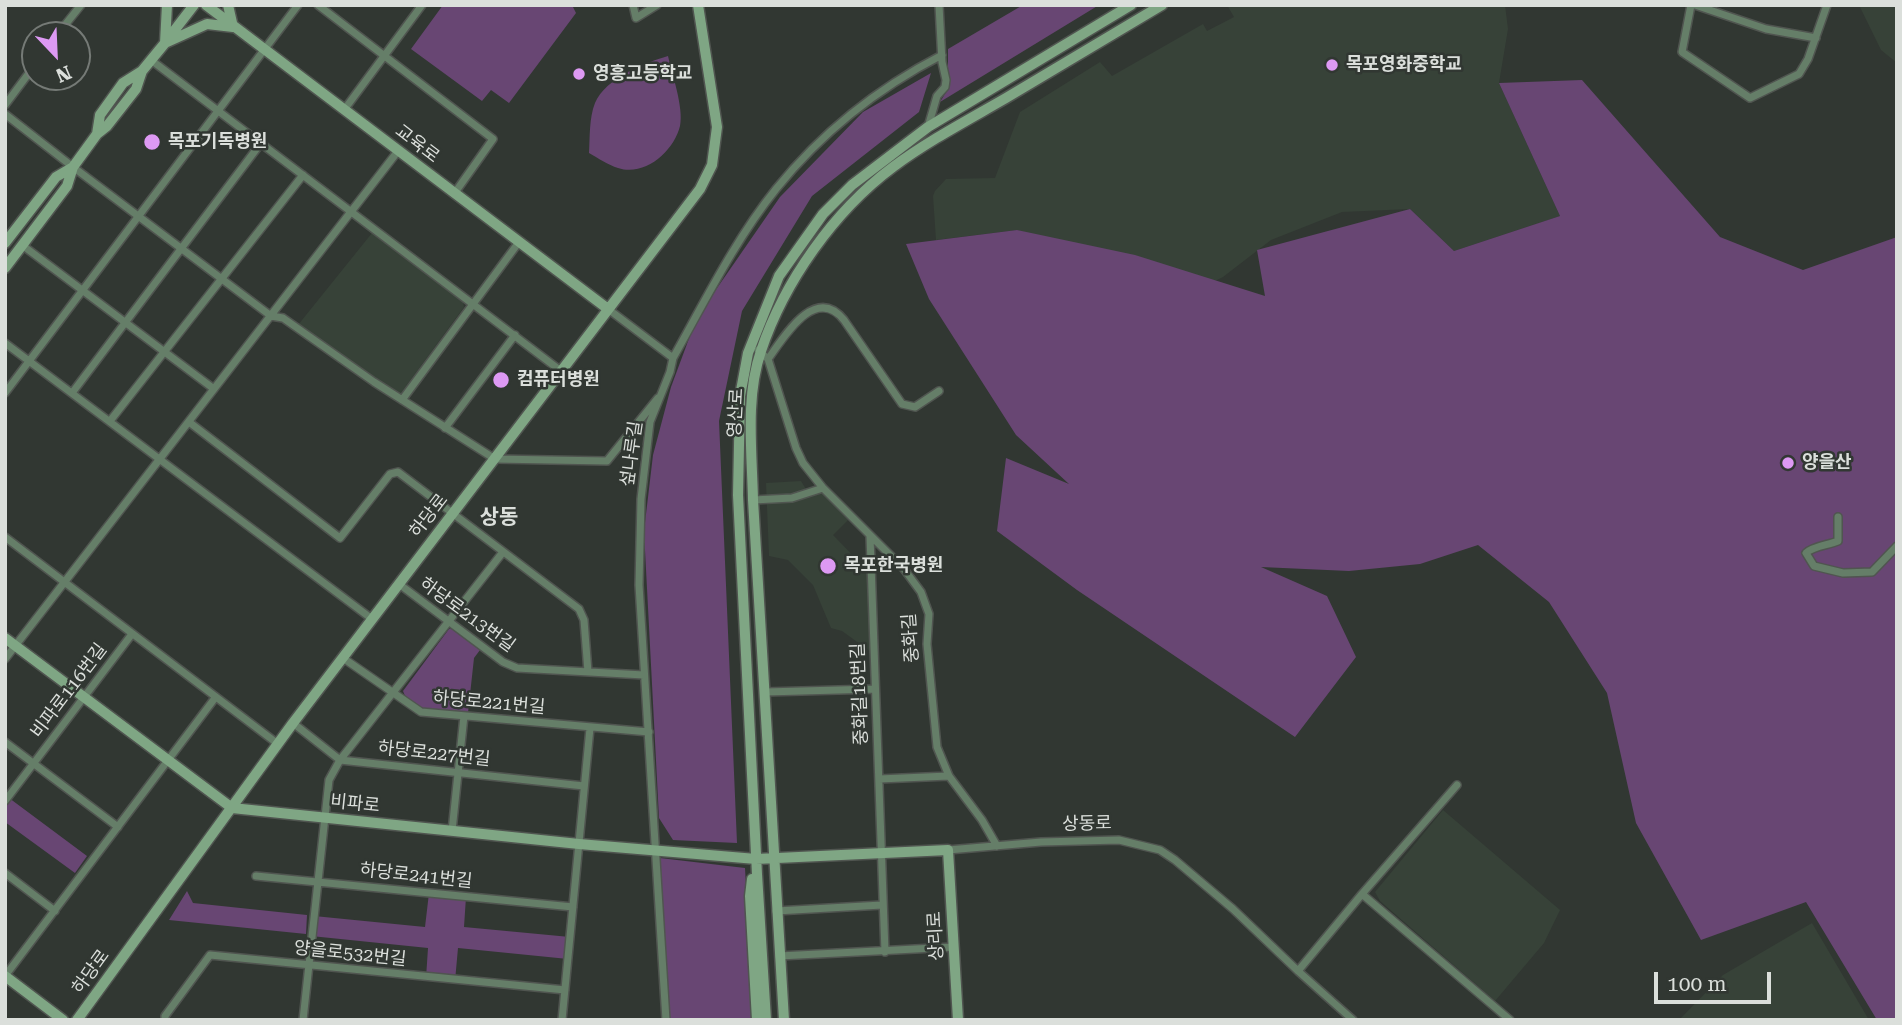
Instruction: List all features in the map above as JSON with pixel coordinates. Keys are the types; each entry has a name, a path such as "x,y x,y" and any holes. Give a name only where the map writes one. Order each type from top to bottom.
{"street":[{"path":"68,21 81,5"},
{"path":"165,43 167,5"},
{"path":"5,268 67,186 73,167 97,134 100,115 123,83 142,71 194,5"},
{"name":"교육로","path":"206,5 608,309"},
{"path":"165,43 207,24 233,27 228,5"},
{"path":"5,393 298,5"},
{"path":"318,5 494,139 454,194"},
{"path":"633,5 636,18 657,5"},
{"name":"하당로","path":"77,1020 293,723 700,189 712,165 717,127 698,5"},
{"path":"928,127 937,96 945,87 939,5"},
{"name":"영산로","path":"784,1020 751,433 753,395 760,352 779,276 823,214 852,185 928,127 1131,5"},
{"name":"영산로","path":"766,1020 738,495 743,371 760,352 792,284 834,222 892,167 1162,5"},
{"path":"1816,38 1766,29 1693,5 1682,51 1750,98 1799,74 1808,59 1816,38 1827,5"},
{"path":"344,110 418,7"},
{"name":"섶나루길","path":"666,1020 639,585 641,499 650,422 673,358 738,244 776,190 820,140 875,94 942,55"},
{"path":"151,60 561,371"},
{"path":"5,105 21,84"},
{"path":"5,114 271,316 283,318 402,400 495,459 607,461 660,396"},
{"path":"72,393 261,143"},
{"path":"5,659 398,151"},
{"path":"5,243 56,177 73,167"},
{"path":"110,421 303,175"},
{"path":"402,400 519,242"},
{"path":"22,245 214,389"},
{"path":"760,352 785,334 800,318 820,307 831,309 844,320 902,404 915,407 939,391"},
{"path":"608,309 673,358"},
{"path":"445,428 515,335"},
{"path":"5,343 372,619"},
{"name":"중화길","path":"760,352 803,463 823,488 917,583 929,614 927,644 937,747 948,776 982,820 997,846"},
{"path":"189,422 340,538 390,474 398,472 579,609 584,620 588,672"},
{"path":"753,500 793,498 823,488"},
{"path":"1838,517 1838,541 1810,549 1807,553 1814,566 1843,573 1872,572 1897,547"},
{"name":"중화길18번길","path":"870,535 881,905 885,952"},
{"path":"5,537 278,744"},
{"path":"303,1020 329,780 340,760 503,552"},
{"name":"하당로213번길","path":"399,584 503,662 517,668 645,676"},
{"name":"비파로116번길","path":"5,801 132,634"},
{"path":"5,638 232,808"},
{"name":"하당로221번길","path":"343,658 421,712 649,732"},
{"path":"765,692 875,689"},
{"path":"63,1020 5,976 215,698"},
{"path":"452,831 464,716"},
{"path":"293,723 340,760"},
{"path":"562,1020 590,728"},
{"path":"5,741 118,827"},
{"name":"하당로227번길","path":"340,760 584,786"},
{"path":"879,779 948,776"},
{"path":"1298,971 1457,785"},
{"name":"비파로","path":"232,808 579,844 756,859"},
{"name":"상동로","path":"756,859 1119,840 1160,850 1233,909 1353,1020"},
{"name":"상리로","path":"948,850 958,1020"},
{"path":"756,859 750,896 757,1020"},
{"path":"5,873 54,911"},
{"name":"하당로241번길","path":"256,876 573,907"},
{"path":"1362,894 1510,1020"},
{"path":"776,911 881,905"},
{"path":"779,956 954,947"},
{"name":"양을로532번길","path":"165,1020 165,1016 210,955 565,990"}],"shaded area":[{"path":"443,5 572,5 576,13 509,103 491,90 482,101 411,49"},
{"path":"1023,5 1099,5 940,102 948,89 948,49"},
{"path":"1227,5 1505,5 1508,29 1499,83 1560,216 1454,251 1410,209 1342,212 1271,240 1223,277 1203,287 1017,230 936,240 933,196 935,191 946,179 995,178 1020,112 1100,62 1112,76 1203,24 1207,31 1234,17"},
{"path":"1859,5 1897,5 1897,63 1881,50"},
{"path":"668,56 681,119 677,135 665,153 648,165 628,170 614,167 589,153 592,115 600,94 627,73"},
{"path":"931,73 919,112 812,196 742,311 719,421 737,843 673,840 659,818 644,531 653,455 671,387 697,317 780,197 863,112"},
{"path":"1582,80 1720,237 1803,270 1897,237 1897,1020 1877,1020 1806,902 1701,940 1636,823 1607,693 1549,602 1478,545 1420,564 1349,571 1261,567 1327,596 1356,657 1295,737 1077,590 997,531 1006,458 1069,484 1016,435 929,299 906,244 1017,230 1135,255 1265,296 1257,250 1410,209 1454,251 1560,216 1499,83"},
{"path":"372,233 463,302 464,307 398,397 298,325"},
{"name":"목포한국병원","path":"801,481 807,491 817,486 848,520 833,535 868,571 871,652 842,631 831,628 813,585 788,560 769,556 766,483"},
{"path":"452,628 480,650 474,658 468,713 421,708 413,704 403,691"},
{"path":"5,795 87,856 75,873 5,822"},
{"path":"1443,810 1560,910 1544,943 1495,1001 1380,901 1375,892"},
{"path":"660,858 745,868 753,1020 670,1020"},
{"path":"187,891 193,903 307,915 306,934 169,920"},
{"path":"429,893 466,897 464,927 570,937 568,959 458,948 455,981 426,978 428,948 311,936 314,916 425,927"},
{"path":"1812,923 1869,1020 1679,1020 1723,975"}],"place":[{"name":"목포영화중학교","path":"1332,65"},
{"name":"영흥고등학교","path":"579,74"},
{"name":"목포기독병원","path":"152,142"},
{"name":"컴퓨터병원","path":"501,380"},
{"name":"양을산","path":"1788,463"},
{"name":"목포한국병원","path":"828,566"}],"district":[{"name":"상동","path":"499,518"}]}
